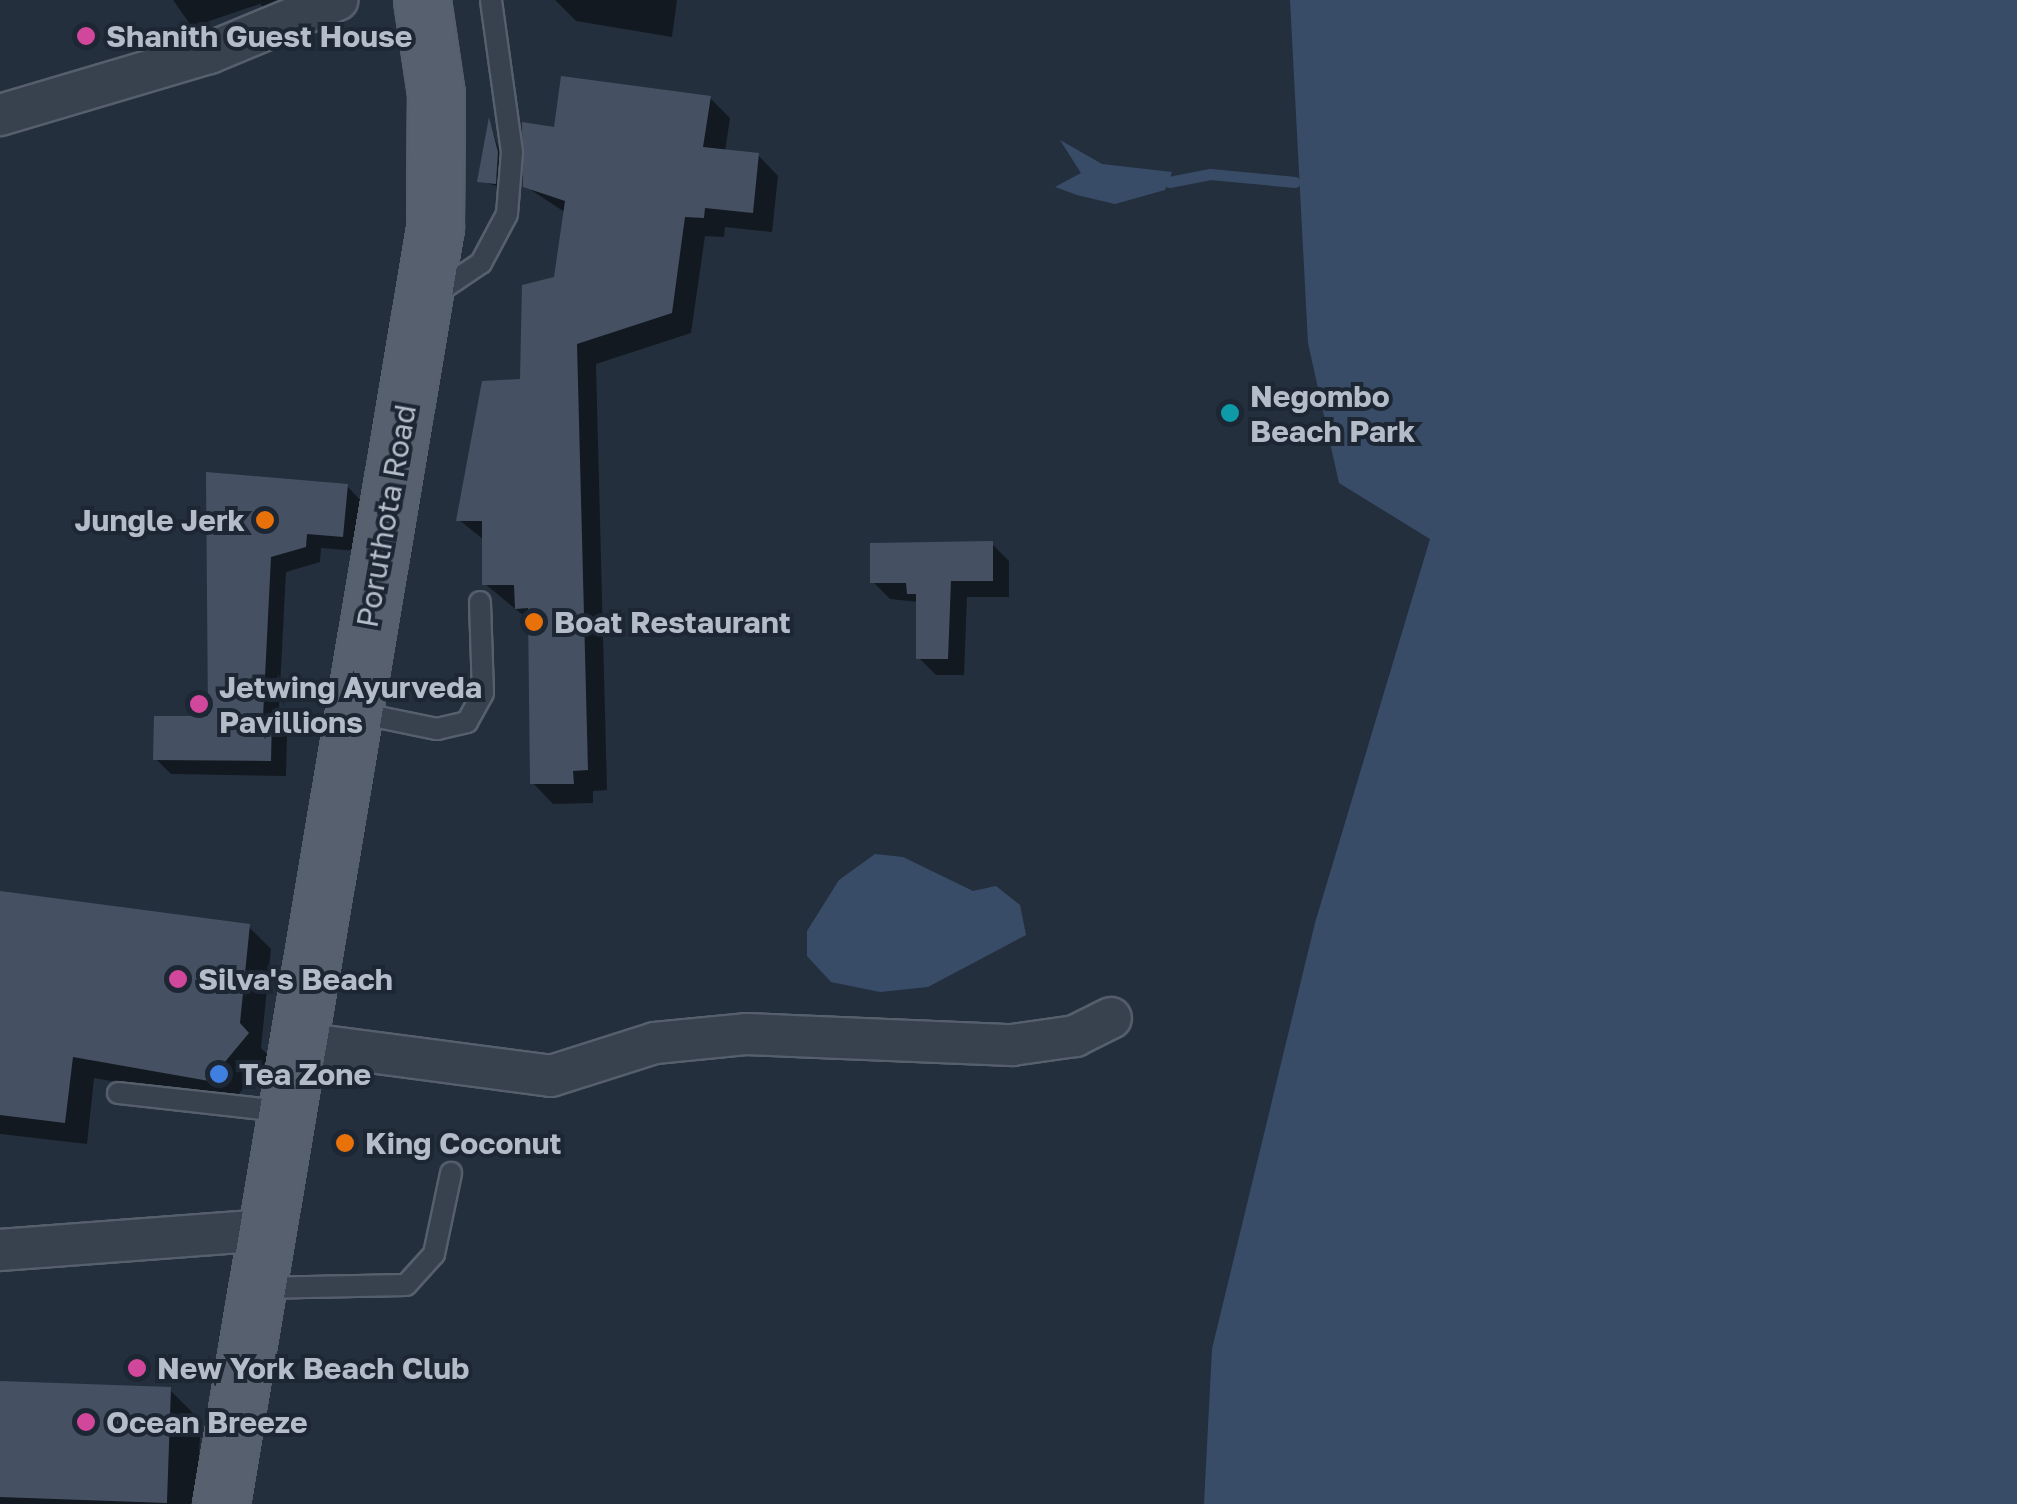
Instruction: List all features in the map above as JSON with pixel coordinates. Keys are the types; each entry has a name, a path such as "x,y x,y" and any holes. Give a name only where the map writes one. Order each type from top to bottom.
{"main road":[{"name":"Poruthota Road","path":"222,1504 282,1110 436,228 436,94 424,1"}],"street":[{"path":"0,115 210,53 337,0"},
{"path":"294,1042 551,1076 673,1042 746,1034 1012,1045 1075,1036 1111,1018"},
{"path":"0,1250 266,1230"}],"lane":[{"path":"422,303 481,263 507,214 512,152 490,0"},
{"path":"352,712 437,729 467,722 483,693 480,602"},
{"path":"118,1093 282,1110"},
{"path":"256,1288 406,1285 434,1254 451,1173"}],"water":[{"path":"1290,0 2017,0 2017,1504 1204,1504 1212,1349 1315,923 1430,539 1339,483 1308,343"},
{"path":"1060,140 1102,164 1172,172 1165,190 1115,204 1077,195 1055,187 1081,173"},
{"path":"875,854 903,857 973,891 996,886 1020,905 1026,935 928,987 880,992 831,982 807,956 807,931 839,880"}],"building":[{"path":"561,76 711,96 703,147 759,153 753,213 705,208 704,218 685,217 672,313 577,344 588,770 573,771 574,784 530,784 528,608 515,609 514,585 482,585 482,521 456,521 482,381 520,379 522,285 554,277 565,201 523,187 522,122 554,127"},
{"path":"489,117 498,152 496,184 477,182"},
{"path":"206,472 348,484 343,537 307,534 306,547 271,557 263,717 272,717 271,761 153,760 154,716 208,716"},
{"path":"993,541 993,581 951,581 948,659 916,659 916,594 907,594 906,583 870,583 870,543"},
{"path":"0,891 250,924 240,1023 249,1033 209,1081 73,1057 65,1123 0,1115"},
{"name":"Ocean Breeze","path":"0,1381 171,1387 167,1503 0,1497"}],"waterway":[{"path":"1169,182 1210,174 1295,182"}],"place":[{"name":"Shanith Guest House","path":"86,36"},
{"name":"Negombo Beach Park","path":"1230,413"},
{"name":"Jungle Jerk","path":"265,520"},
{"name":"Boat Restaurant","path":"534,622"},
{"name":"Jetwing Ayurveda Pavillions","path":"199,704"},
{"name":"Silva's Beach","path":"178,979"},
{"name":"Tea Zone","path":"219,1074"},
{"name":"King Coconut","path":"345,1143"},
{"name":"New York Beach Club","path":"137,1368"},
{"name":"Ocean Breeze","path":"86,1422"}]}
